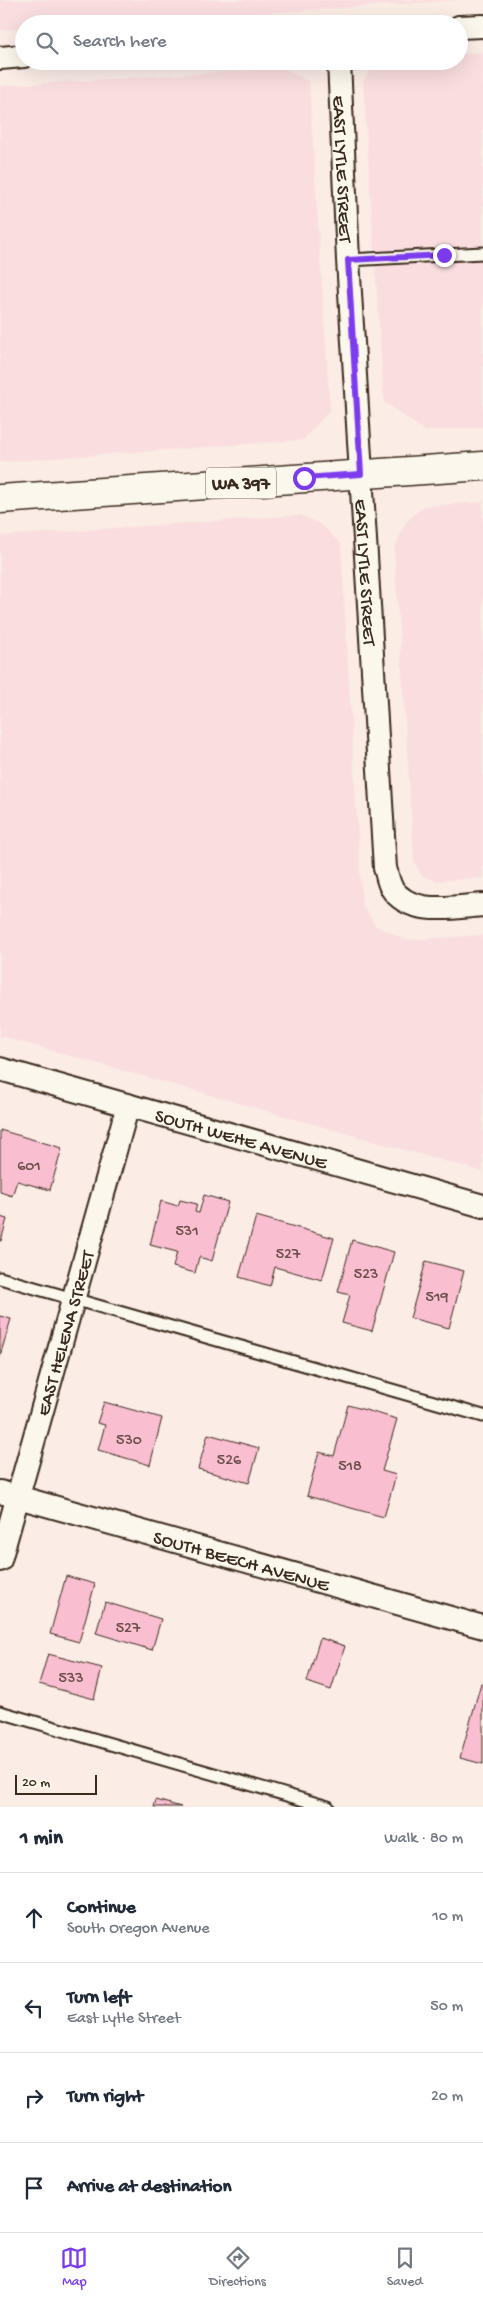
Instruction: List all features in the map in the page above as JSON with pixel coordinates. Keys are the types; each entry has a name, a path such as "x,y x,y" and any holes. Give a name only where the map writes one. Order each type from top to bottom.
{"main road":[{"name":"WA 397","path":"0,499 483,466"}],"street":[{"path":"468,27 483,26"},
{"path":"0,58 15,57"},
{"name":"EAST LYTLE STREET","path":"339,70 348,260 385,868 390,886 401,899 419,907 439,908 483,905"},
{"name":"SOUTH WEHE AVENUE","path":"0,1069 483,1206"},
{"name":"EAST HELENA STREET","path":"0,1560 9,1495 74,1298 128,1105"},
{"name":"SOUTH BEECH AVENUE","path":"9,1495 483,1627"}],"lane":[{"path":"348,260 483,252"},
{"path":"0,1278 483,1416"},
{"path":"0,1712 328,1807"}],"shaded area":[{"path":"0,0 463,0 237,15 15,15 15,29 0,30"},
{"path":"483,52 483,427 425,431 384,402 363,82 371,70 468,70 468,53"},
{"path":"252,70 288,70 309,82 330,410 303,440 0,462 0,86"},
{"path":"483,502 483,878 436,881 421,875 414,861 394,549 406,522 424,506"},
{"path":"301,515 323,526 341,544 362,905 376,926 406,940 483,935 483,1172 0,1036 0,536"}],"building":[{"path":"0,1130 62,1148 50,1190 17,1181 12,1196 0,1192"},
{"path":"204,1195 228,1202 212,1261 199,1257 195,1273 173,1267 177,1252 150,1245 161,1201 178,1206 180,1200 197,1204 195,1212 199,1213"},
{"path":"256,1216 334,1238 322,1280 275,1267 270,1286 239,1277"},
{"path":"0,1217 7,1219 1,1241 0,1241"},
{"path":"352,1240 394,1252 372,1331 342,1323 350,1295 338,1292"},
{"path":"426,1261 464,1271 449,1328 410,1318"},
{"path":"0,1316 11,1319 0,1356"},
{"path":"104,1402 162,1418 150,1465 98,1450 105,1425 97,1423"},
{"path":"348,1405 397,1419 382,1471 396,1475 384,1517 307,1496 319,1452 334,1456"},
{"path":"208,1434 259,1448 249,1483 198,1469"},
{"path":"66,1576 95,1584 79,1642 50,1634"},
{"path":"105,1602 161,1619 152,1650 96,1633"},
{"path":"320,1638 345,1646 331,1690 307,1682"},
{"path":"48,1654 102,1668 94,1699 39,1684"},
{"path":"481,1683 483,1683 483,1764 460,1758"},
{"path":"156,1800 181,1807 154,1807"}],"route":[{"path":"304,478 361,474 348,260 444,255"}]}
